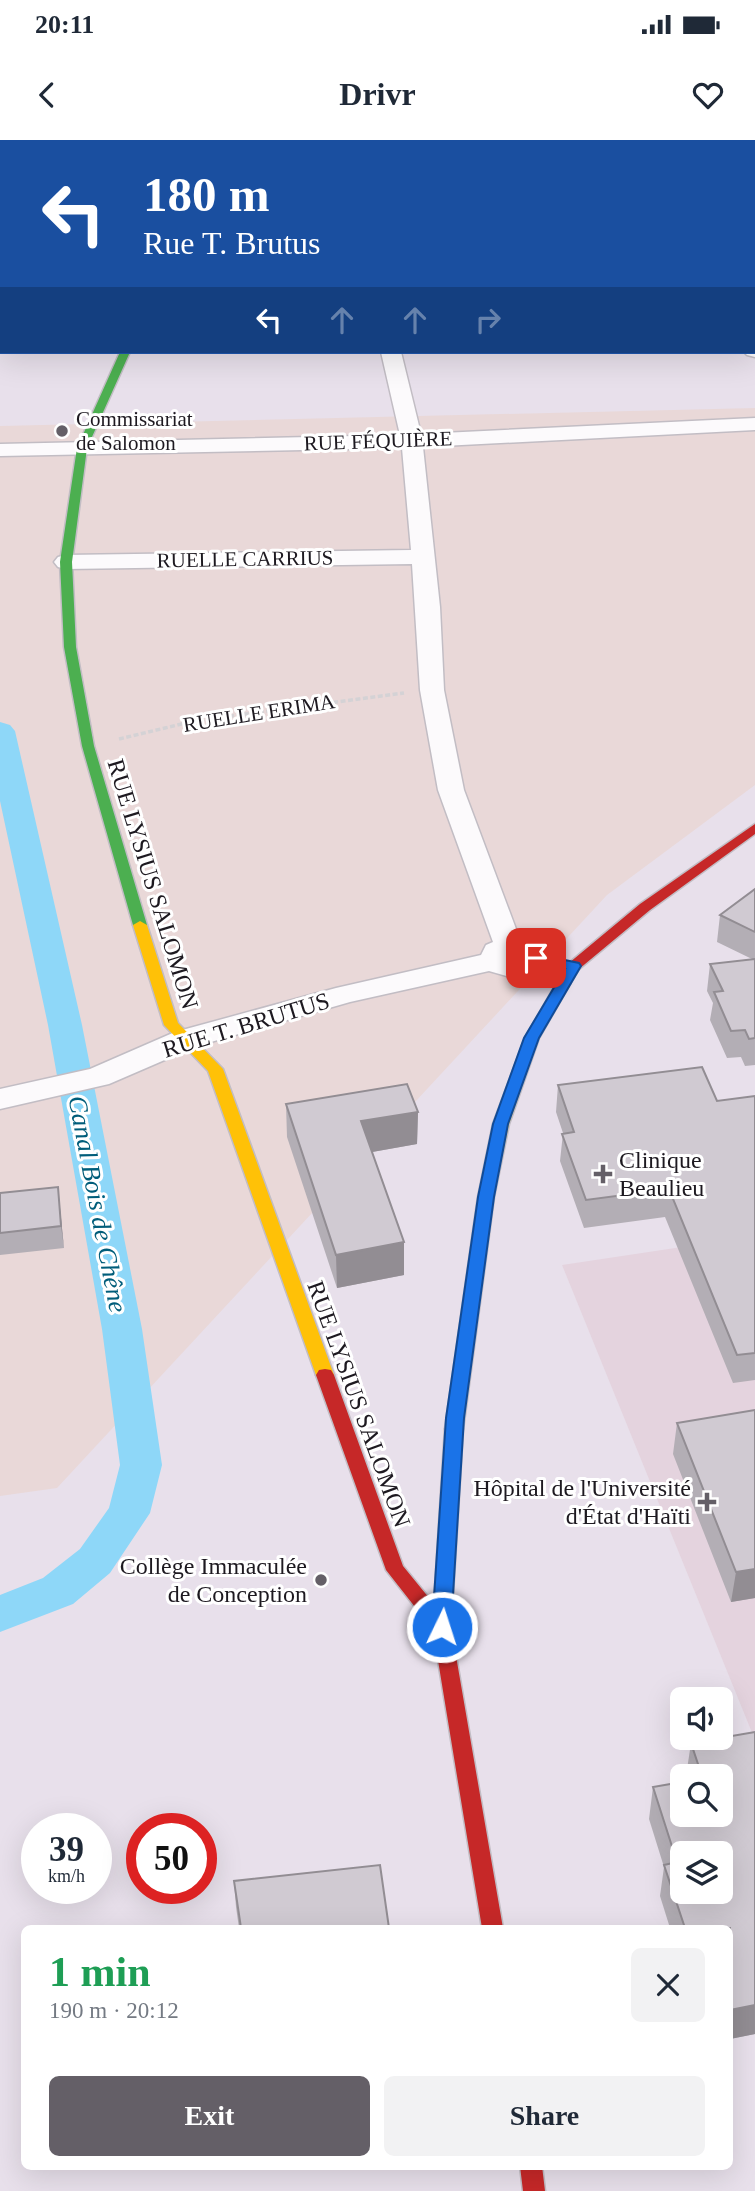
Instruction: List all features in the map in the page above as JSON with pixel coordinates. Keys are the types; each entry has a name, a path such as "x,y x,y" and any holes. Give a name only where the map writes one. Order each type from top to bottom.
{"street":[{"name":"RUE LYSIUS SALOMON","path":"124,354 82,448 66,562 70,647 88,746 161,999 171,1025 215,1069 395,1570 442,1627"},
{"path":"391,354 412,441 424,557 432,690 451,790 502,953 527,947 536,958 574,966"},
{"name":"RUE FÉQUIÈRE","path":"2,450 412,441 755,424"},
{"name":"RUELLE CARRIUS","path":"66,562 424,557"},
{"path":"492,1925 442,1627 455,1418 486,1197 501,1124 532,1038 574,966 645,907 755,828"},
{"name":"RUE T. BRUTUS","path":"13,1096 98,1077 186,1039 502,953"},
{"path":"531,2170 534,2191"}],"path":[{"name":"RUELLE ERIMA","path":"88,746 194,722 432,690"}],"shaded area":[{"path":"755,408 755,785 607,895 57,1488 0,1496 0,426"},
{"name":"Hôpital de l'Université d'État d'Haïti","path":"755,1236 755,1740 562,1265"}],"building":[{"path":"755,889 755,932 720,915"},
{"path":"755,959 755,1038 749,1039 745,1030 731,1031 714,992 723,991 710,964"},
{"path":"702,1067 717,1101 755,1096 755,1353 737,1355 669,1189 586,1200 562,1134 574,1132 558,1085"},
{"path":"407,1084 418,1112 361,1121 404,1242 336,1255 286,1104"},
{"path":"58,1187 61,1226 0,1233 0,1193"},
{"path":"755,1410 755,1569 736,1572 677,1423"},
{"path":"755,1732 755,2005 733,2009 733,1925 684,1925 677,1904 733,1904 733,1841 670,1841 653,1787 670,1784 670,1827 733,1827 733,1764 698,1764 693,1750 733,1750 733,1736"},
{"path":"670,1864 670,1883 664,1865"},
{"path":"380,1865 389,1925 241,1925 234,1881"}],"waterway":[{"name":"Canal Bois de Chêne","path":"0,731 65,1025 122,1329 141,1465 129,1513 95,1561 58,1591 0,1614"}],"traffic: fast":[{"path":"124,354 82,448 66,562 70,647 88,746 140,925"}],"traffic: slow":[{"path":"140,925 171,1025 215,1069 325,1375"},
{"path":"454,1429 486,1197 501,1124 532,1038 563,984"}],"traffic: jam":[{"path":"563,984 574,966 645,907 755,828"},
{"path":"325,1375 395,1570 442,1627"},
{"path":"454,1429 442,1627 492,1925"},
{"path":"531,2170 534,2191"}],"place":[{"name":"Commissariat de Salomon","path":"62,431"},
{"name":"Clinique Beaulieu","path":"603,1174"},
{"name":"Hôpital de l'Université d'État d'Haïti","path":"707,1502"},
{"name":"Collège Immaculée de Conception","path":"321,1580"}],"route":[{"path":"442,1627 455,1418 486,1197 501,1124 532,1038 574,966 536,958"}]}
